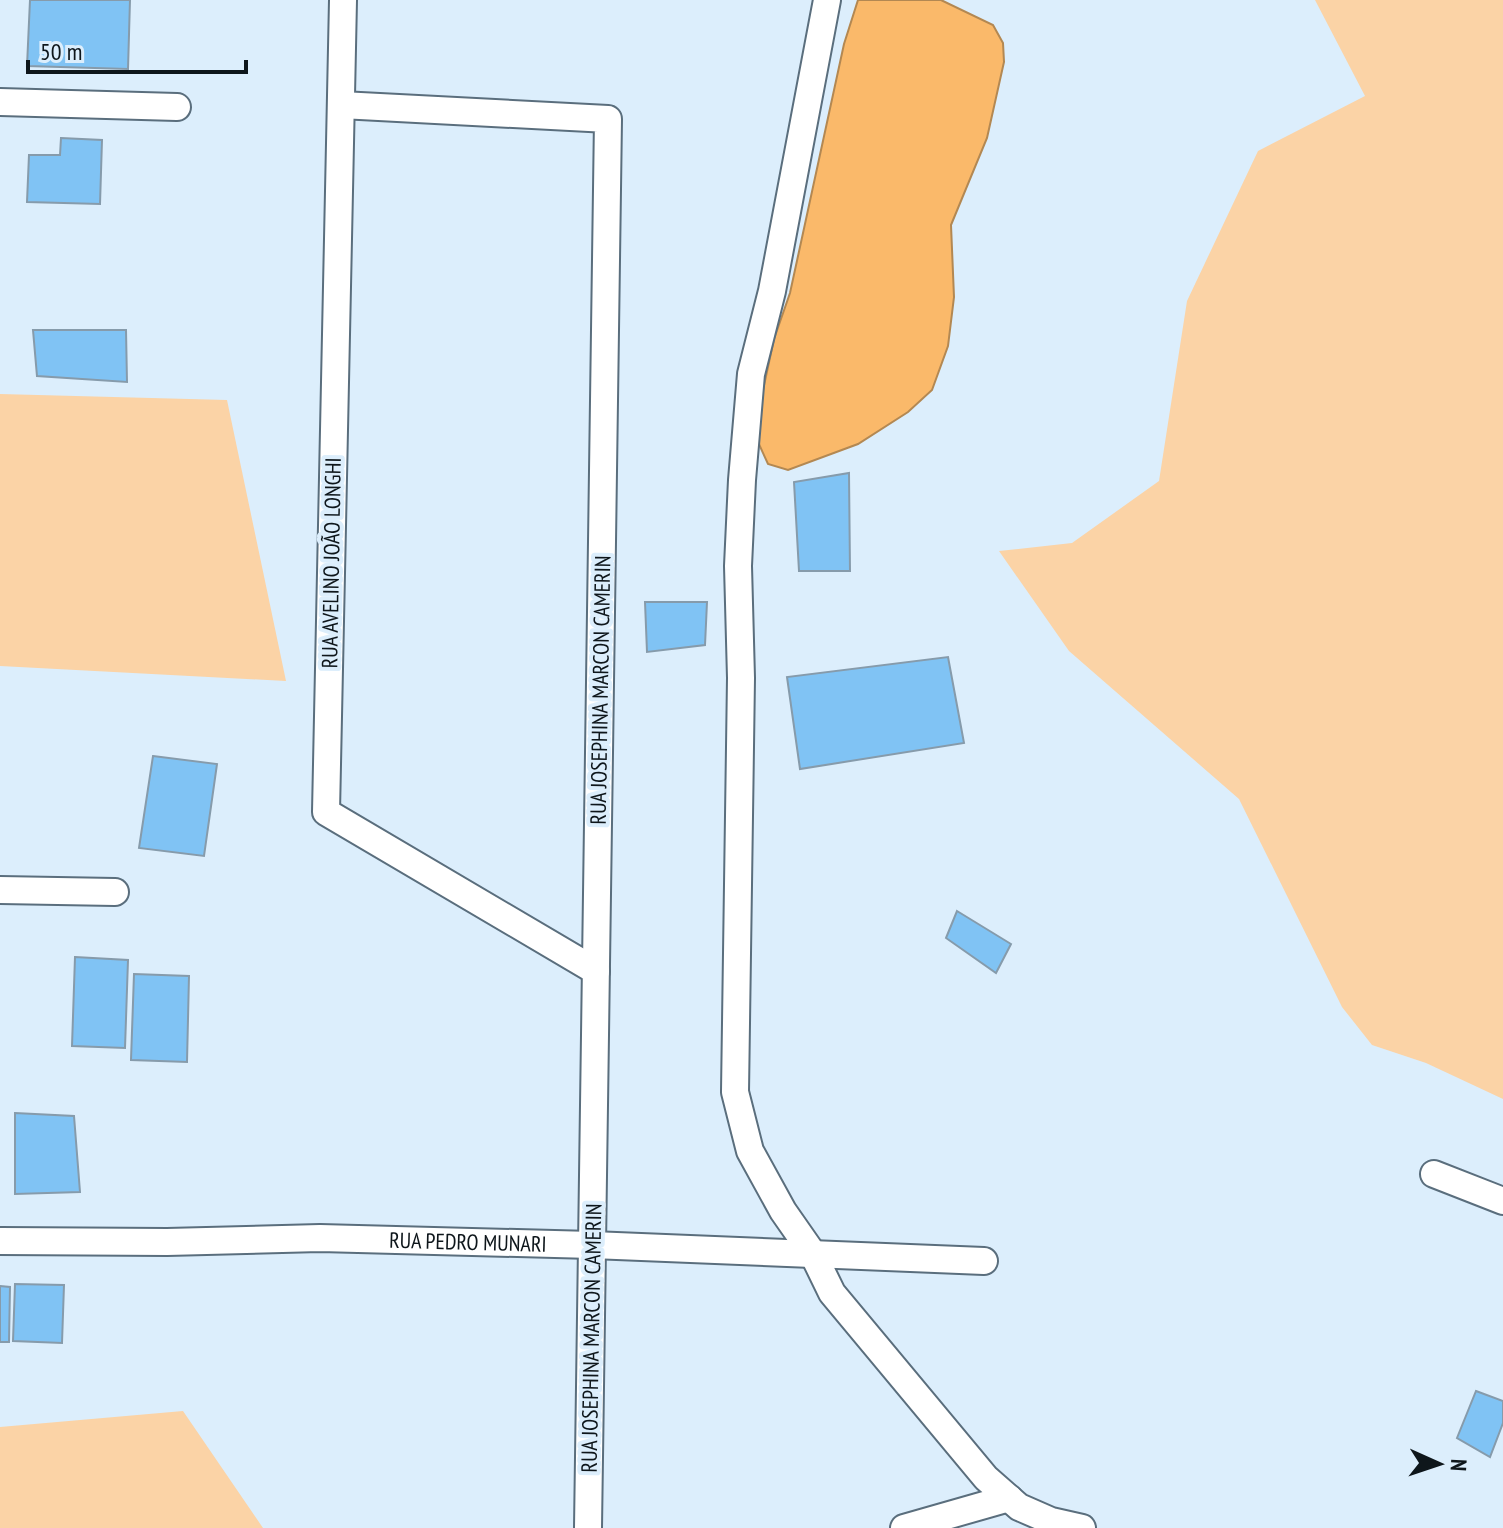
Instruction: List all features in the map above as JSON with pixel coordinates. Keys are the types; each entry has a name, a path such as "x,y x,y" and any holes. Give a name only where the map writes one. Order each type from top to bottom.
{"street":[{"name":"RUA AVELINO JOÃO LONGHI","path":"343,0 326,812 596,971"},
{"path":"827,0 772,291 751,374 738,566 741,678 735,1092 750,1151 783,1211 813,1254 832,1293 986,1478 1019,1507 1051,1521 1082,1528"},
{"path":"0,102 177,107"},
{"name":"RUA JOSEPHINA MARCON CAMERIN","path":"341,105 608,119 587,1528"},
{"path":"0,890 115,892"},
{"path":"1434,1174 1503,1201"},
{"name":"RUA PEDRO MUNARI","path":"0,1241 167,1242 320,1238 592,1245 984,1261"},
{"path":"904,1528 1009,1498"}],"shaded area":[{"path":"858,0 941,0 993,25 1003,43 1004,62 987,138 951,225 954,297 948,346 932,390 908,412 858,444 788,470 768,464 758,442 760,404 774,339 790,293 844,44"},
{"path":"1315,0 1503,0 1503,1099 1426,1063 1372,1045 1342,1007 1239,799 1069,651 999,551 1072,543 1159,481 1187,301 1258,151 1365,96"},
{"path":"0,394 227,400 286,681 0,666"},
{"path":"183,1411 263,1528 0,1528 0,1427"}],"building":[{"path":"30,0 130,0 128,69 27,66"},
{"path":"61,138 102,140 100,204 27,202 29,155 60,155"},
{"path":"33,330 126,330 127,382 37,376"},
{"path":"849,473 850,571 799,571 794,482"},
{"path":"645,602 707,602 705,645 647,652"},
{"path":"948,657 964,743 800,769 787,677"},
{"path":"153,756 217,764 204,856 139,848"},
{"path":"957,911 1011,944 996,973 946,938"},
{"path":"75,957 128,960 125,1048 72,1046"},
{"path":"134,974 189,976 187,1062 131,1060"},
{"path":"15,1113 74,1116 80,1192 15,1194"},
{"path":"15,1284 64,1285 62,1343 13,1341"},
{"path":"0,1286 10,1287 9,1342 0,1342"},
{"path":"1476,1391 1503,1401 1503,1423 1490,1457 1457,1438"}]}
